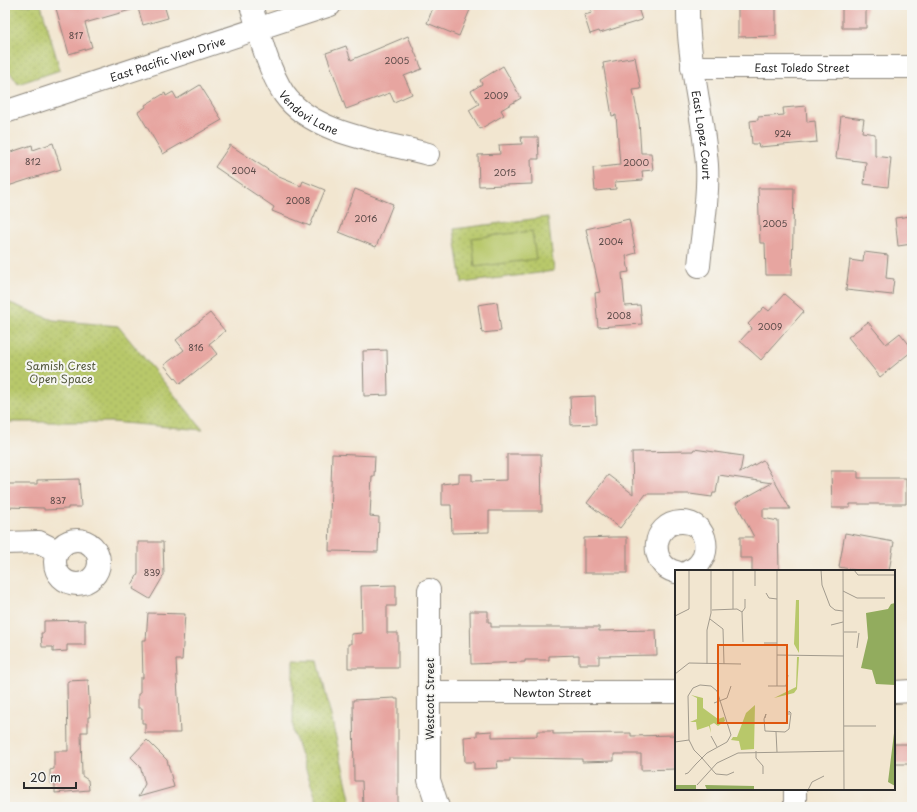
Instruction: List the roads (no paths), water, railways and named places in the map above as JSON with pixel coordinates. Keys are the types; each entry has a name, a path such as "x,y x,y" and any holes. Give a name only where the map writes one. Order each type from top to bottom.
{"street":[{"name":"Vendovi Lane","path":"251,5 277,81 285,94 304,113 329,128 428,154"},
{"name":"East Pacific View Drive","path":"5,112 121,76 258,28 330,5"},
{"name":"East Lopez Court","path":"688,5 692,67 706,165 707,185 699,266"},
{"name":"East Toledo Street","path":"692,67 912,67"},
{"path":"675,572 663,566 658,558 656,541 660,533 666,527 674,523 682,522 697,527 706,541 704,556 700,563 690,570"},
{"path":"5,543 39,542 57,551"},
{"name":"Westcott Street","path":"428,590 428,780 438,807"},
{"path":"895,692 912,691"},
{"name":"Newton Street","path":"429,692 675,692"},
{"path":"795,790 795,807"}],"park label":[{"name":"Samish Crest Open Space","path":"61,371"}]}
